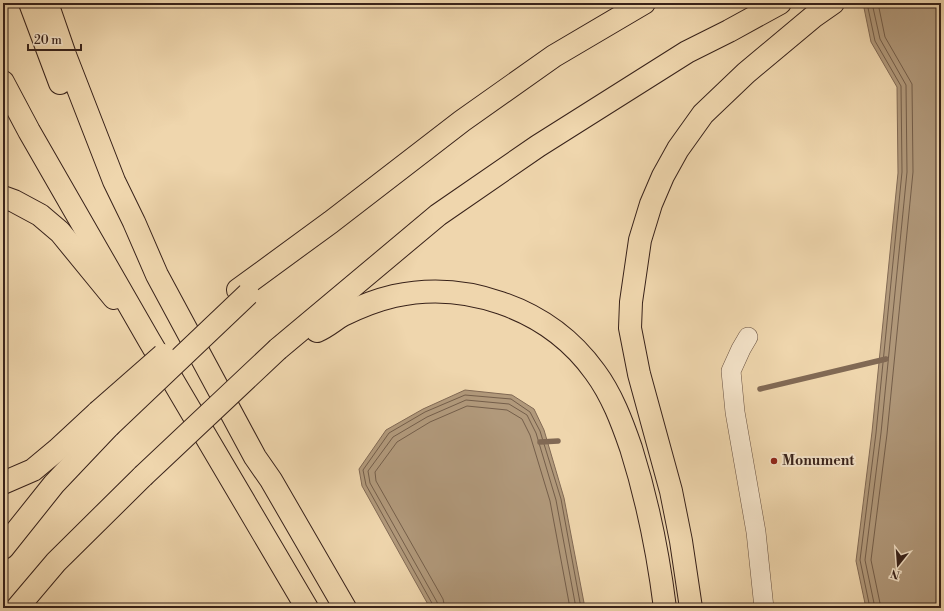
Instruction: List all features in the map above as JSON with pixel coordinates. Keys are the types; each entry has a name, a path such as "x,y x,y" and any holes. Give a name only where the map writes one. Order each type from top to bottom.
{"highway":[{"path":"30,3 44,43 72,110 102,172 114,181"},
{"path":"47,3 114,181 157,275 254,457 271,480 345,608"},
{"path":"3,484 33,470 57,450 104,419 243,292 462,121 554,56 644,3"},
{"path":"17,608 56,562 143,476 278,349 438,215 544,142 687,52 780,3"},
{"path":"691,608 681,541 671,491 633,350 630,328 631,302 640,240 651,204 663,176 692,128 716,100 746,73 833,3"},
{"path":"3,82 29,131 149,340 307,608"},
{"path":"3,197 14,201 40,215 60,232 149,340"},
{"path":"278,349 320,330 343,315 393,296 417,292 467,294 494,301 534,317 557,333 578,352 596,372 618,412 637,468 651,523 656,544 665,608"},
{"path":"3,548 104,419"},
{"path":"318,562 351,608"}],"lane":[{"path":"748,337 731,371 735,412 756,532 764,608"}],"water":[{"path":"863,3 941,3 941,608 866,608 856,561 872,432 898,173 897,87 871,42"},
{"path":"465,390 512,395 534,409 544,430 564,498 585,608 430,608 362,486 359,469 386,430 423,409"}],"waterway":[{"path":"760,389 886,359"},
{"path":"540,442 558,441"}],"place":[{"name":"Monument","path":"774,461"}]}
